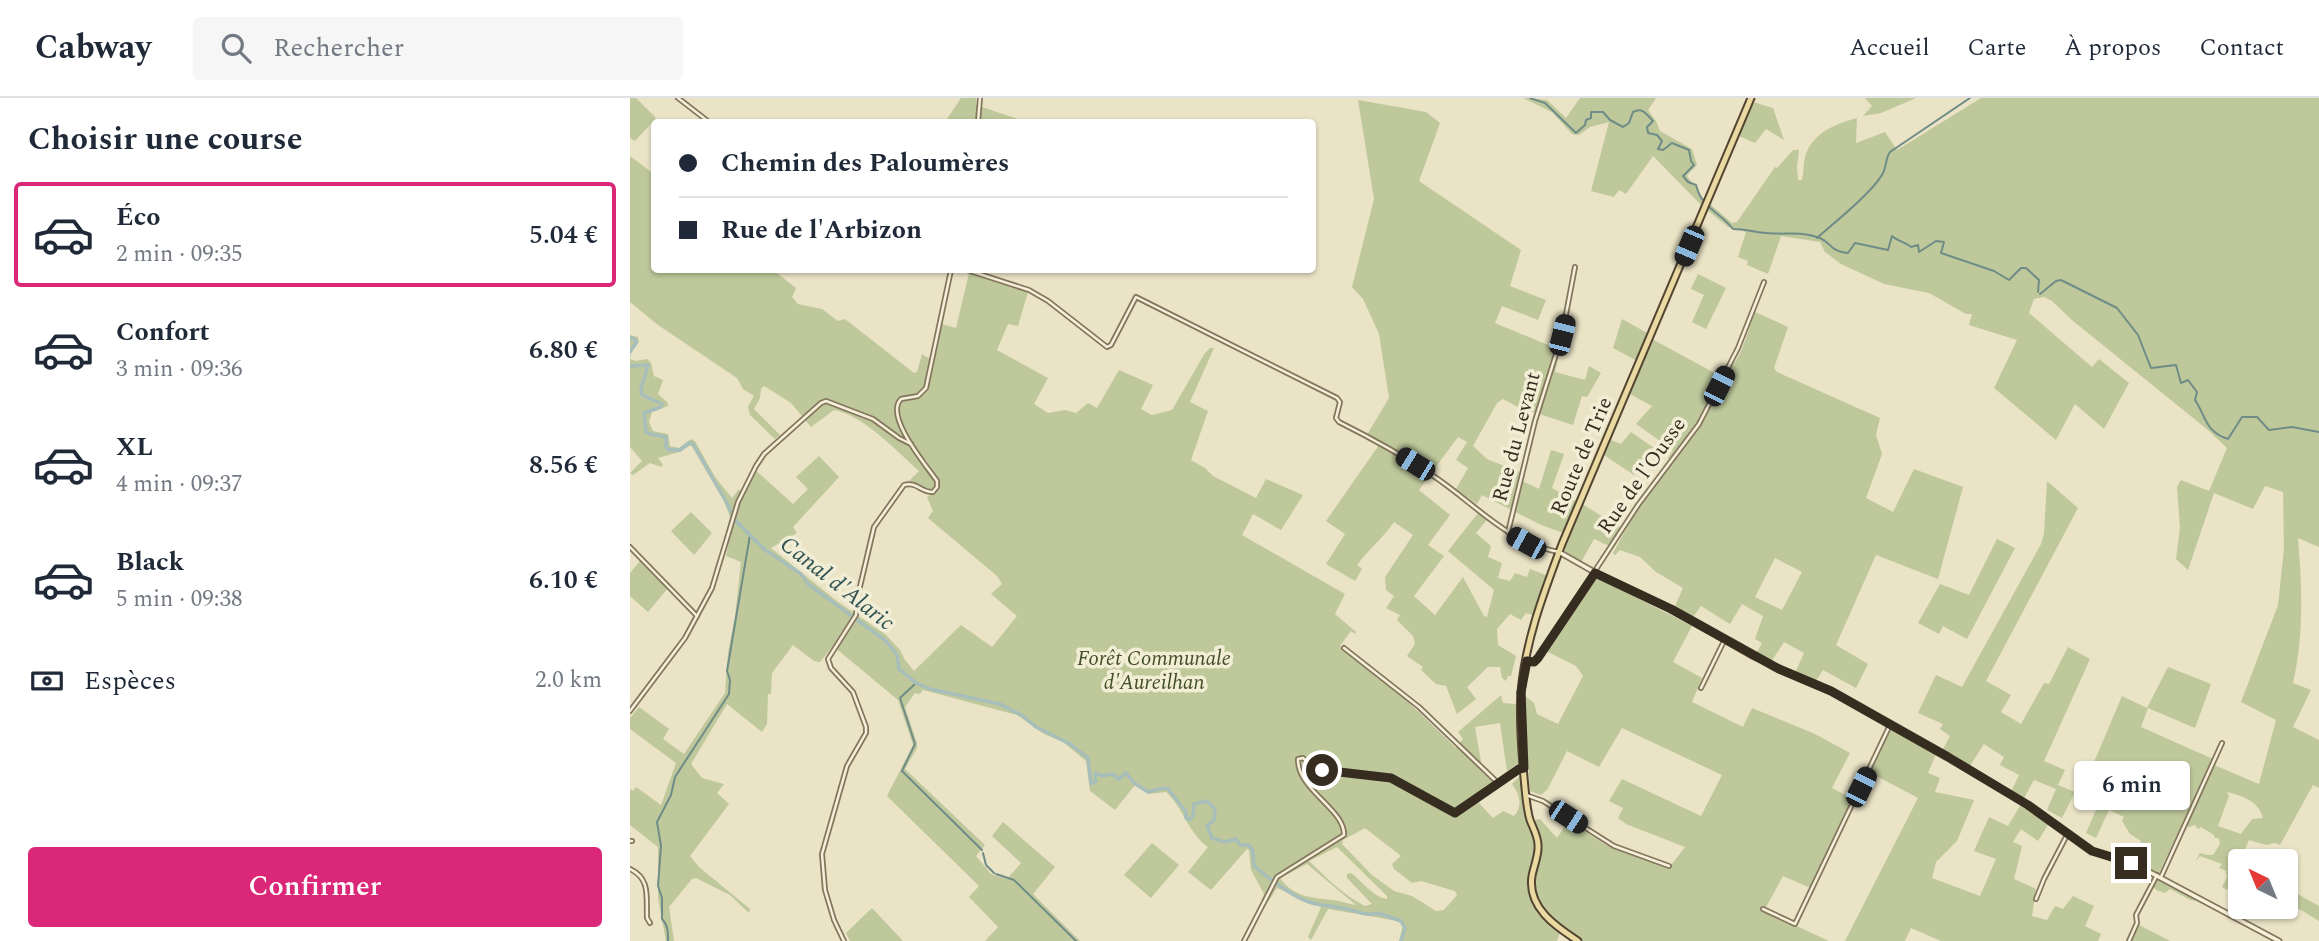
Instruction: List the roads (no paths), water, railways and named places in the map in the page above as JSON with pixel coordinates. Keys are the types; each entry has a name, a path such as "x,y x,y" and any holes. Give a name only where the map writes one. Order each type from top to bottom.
{"main road":[{"name":"Route de Trie","path":"1578,941 1549,919 1534,897 1532,875 1538,845 1526,795 1521,692 1527,661 1540,605 1559,552 1751,98"}],"street":[{"path":"678,98 705,119"},
{"path":"978,119 980,98"},
{"name":"Rue du Levant","path":"1508,532 1535,421 1562,335 1576,267"},
{"path":"844,941 825,890 821,854 847,766 866,733 866,722 853,692 828,663 829,655 856,615 858,594 877,520 904,485 912,484 929,493 937,487 937,481 911,444 896,416 896,404 904,398 918,396 926,388 950,273"},
{"path":"976,273 1029,290 1048,301 1107,347 1111,345 1136,297 1337,398 1340,402 1336,418 1339,422 1432,475 1508,532 1529,544 1559,552 1595,573 1671,609 1779,669 1831,691 2028,805 2094,852 2159,876 2279,941"},
{"name":"Rue de l'Ousse","path":"1527,661 1534,662 1538,658 1638,505 1699,424 1738,348 1764,282"},
{"path":"630,711 671,657 712,588 743,490 764,454 821,403 832,402 873,419 911,444"},
{"path":"630,547 697,615"},
{"path":"1701,688 1725,640"},
{"path":"1344,648 1419,707 1498,783"},
{"path":"1763,909 1795,923 1890,725"},
{"path":"2129,941 2137,923 2136,915 2159,876 2222,743"},
{"path":"1244,941 1275,881 1345,835 1343,827 1300,771 1298,759 1303,758 1313,767 1322,770 1391,778 1455,813 1524,768"},
{"path":"1526,795 1543,801 1614,846 1669,866"},
{"path":"2036,899 2067,835"},
{"path":"630,869 645,880 647,918 650,923"}],"waterway":[{"path":"1530,98 1545,103 1576,133 1585,125 1586,120 1591,118 1591,112 1603,112 1610,120 1623,127 1629,123 1633,112 1644,112 1653,121 1647,127 1648,133 1657,135 1662,141 1658,149 1663,150 1672,143 1689,150 1694,165 1683,176 1696,185 1706,204 1733,229 1813,236 1824,240 1837,251 1848,253 1855,243 1888,250 1892,236 1911,247 1918,245 1919,252 1936,241 1944,242 1941,253 1994,271 2009,280 2021,268 2026,268 2039,280 2038,292"},
{"path":"1817,238 1878,181 1890,152 1970,98"},
{"path":"2040,294 2061,280 2117,308 2138,335 2151,368 2176,365 2181,383 2188,380 2197,392 2195,400 2207,423 2220,436 2228,439 2242,417 2257,417 2269,430 2292,427 2319,432"},
{"name":"Canal d'Alaric","path":"630,338 635,339 636,343 630,352"},
{"name":"Canal d'Alaric","path":"630,366 648,365 641,389 642,395 662,404 661,407 644,413 646,432 666,437 666,447 669,450 680,450 689,443 693,444 735,520 764,549 801,574 808,584 886,641 897,655 899,669 916,683 930,689 1000,704 1023,716 1036,727 1070,744 1088,758 1091,784 1096,781 1095,773 1102,776 1112,774 1119,779 1126,773 1134,783 1148,792 1168,789 1189,820 1193,816 1194,804 1207,801 1215,809 1214,820 1207,826 1212,838 1224,842 1236,839 1240,845 1249,845 1253,851 1254,866 1302,899 1366,914 1378,913 1401,921 1405,928 1401,941"},
{"path":"668,941 658,886 661,846 657,822 671,795 675,777 729,694 730,680 727,671 750,535"},
{"path":"916,683 900,698 915,744 902,771 982,850"},
{"path":"983,853 986,865 994,873"},
{"path":"996,874 1014,880 1076,941"}],"park label":[{"name":"Forêt Communale d'Aureilhan","path":"1154,671"}]}
